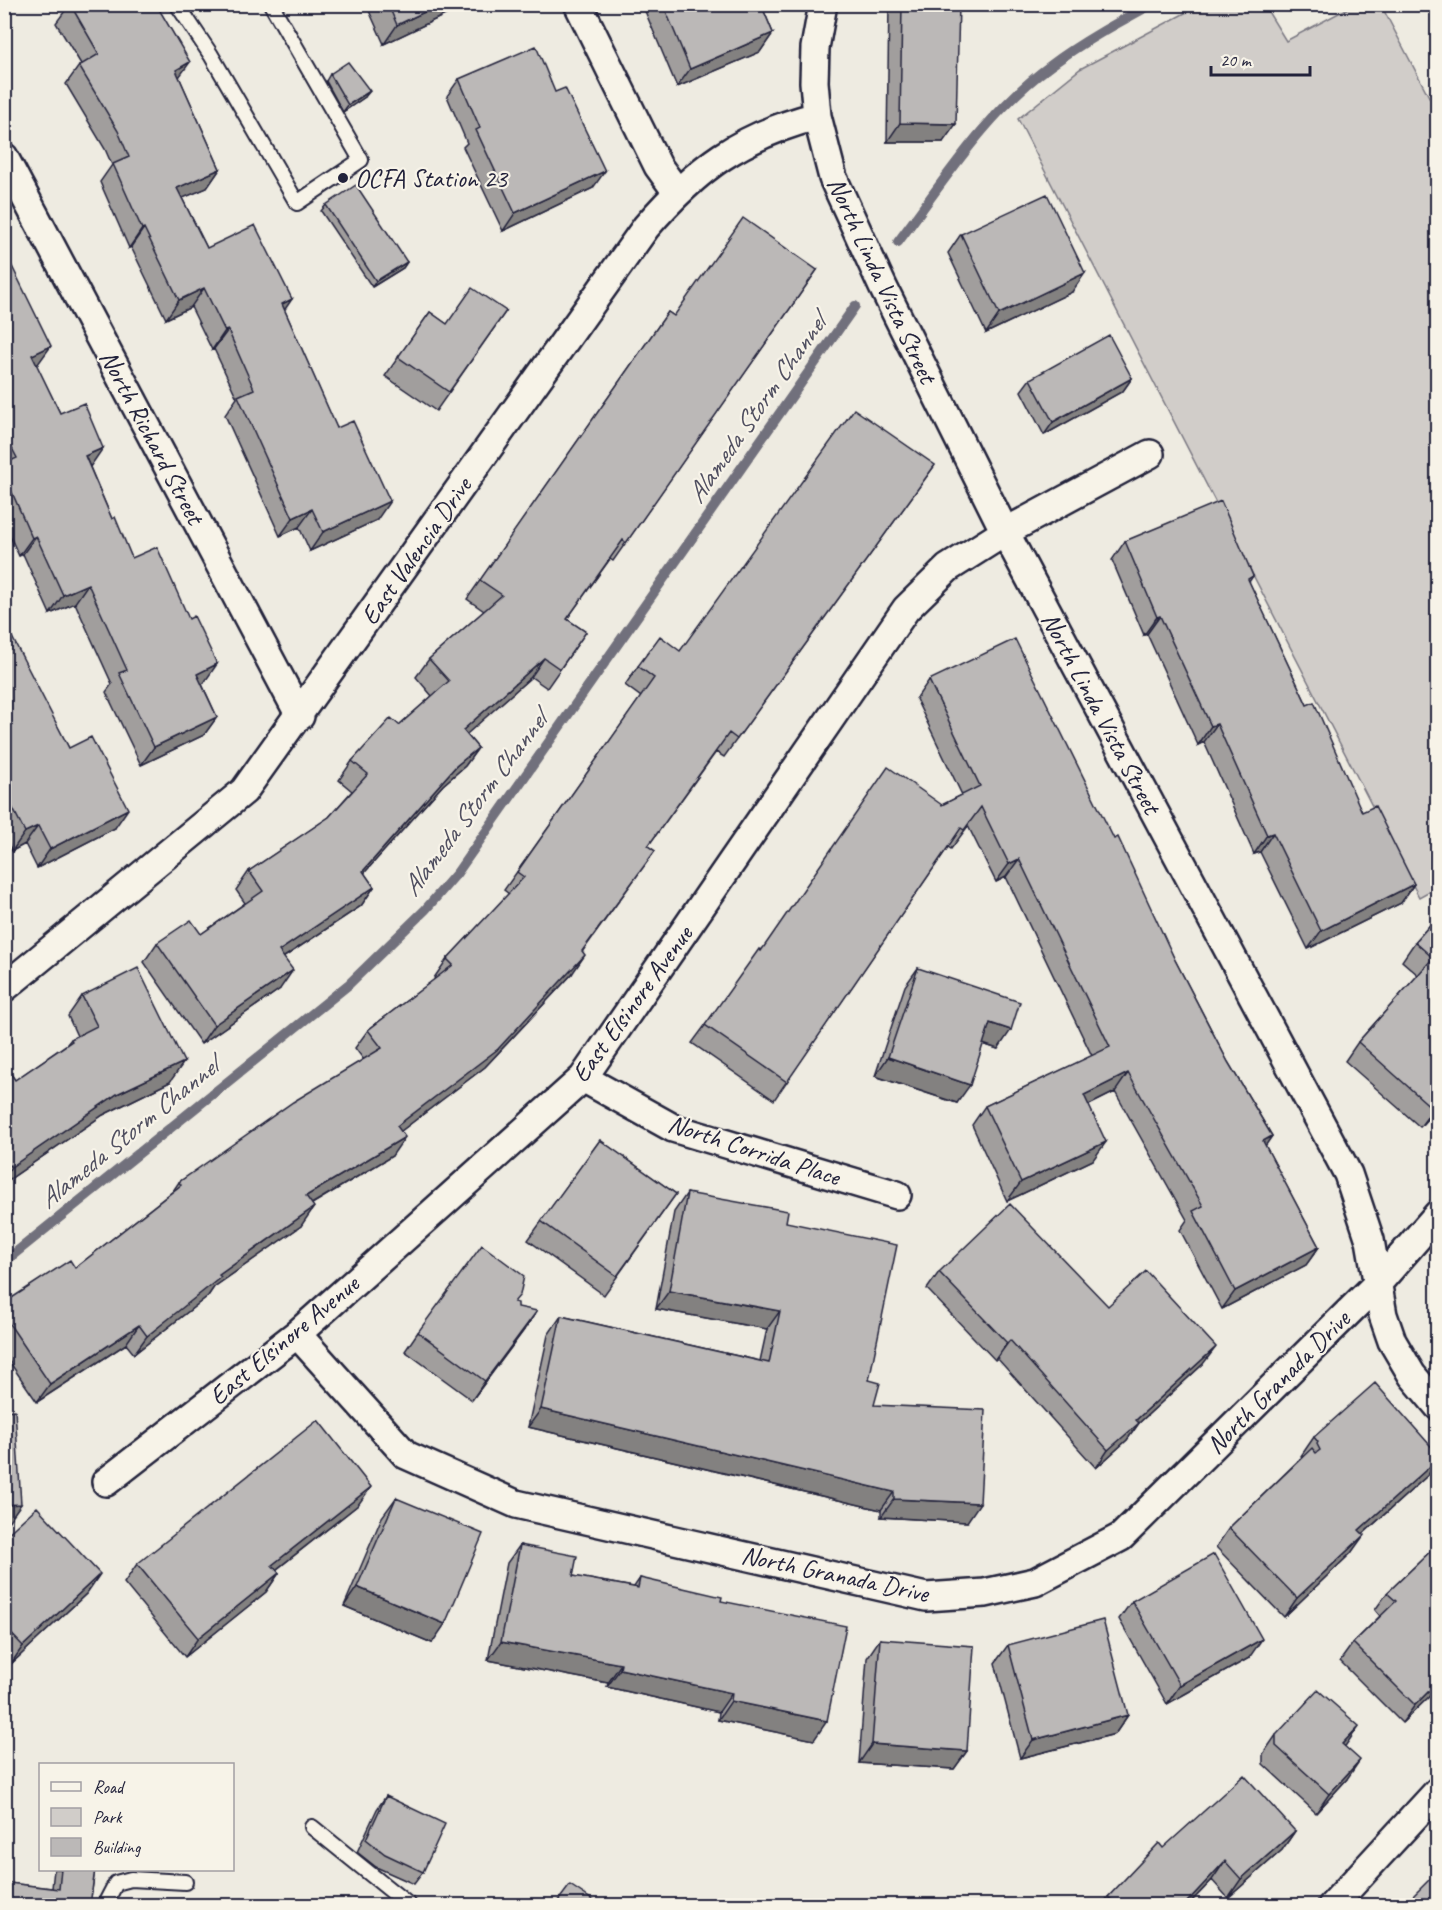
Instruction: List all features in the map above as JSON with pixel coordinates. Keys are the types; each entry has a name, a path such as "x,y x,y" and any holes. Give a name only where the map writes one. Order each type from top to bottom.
{"street":[{"path":"578,4 658,166 676,192"},
{"name":"North Linda Vista Street","path":"823,4 815,48 817,116 833,178 883,287 1005,532 1348,1174 1370,1240 1383,1315 1392,1341 1412,1375 1437,1406"},
{"name":"East Valencia Drive","path":"4,988 244,791 300,716 646,227 676,192 712,162 748,141 785,125 817,116"},
{"name":"North Richard Street","path":"4,157 300,716"},
{"name":"East Elsinore Avenue","path":"106,1482 297,1334 583,1078 906,609 948,568 1005,532 1150,454"},
{"name":"North Corrida Place","path":"583,1078 673,1128 897,1195"},
{"name":"North Granada Drive","path":"297,1334 405,1455 516,1504 926,1597 985,1593 1035,1582 1121,1537 1379,1282 1437,1214"},
{"path":"1332,1905 1437,1791"}],"lane":[{"path":"177,4 211,55 297,203 361,160 271,4"},
{"path":"312,1827 410,1905"},
{"path":"104,1905 116,1883 131,1879 186,1882"}],"green space":[{"path":"1200,5 1264,5 1286,41 1354,5 1381,5 1437,112 1437,887 1419,897 1018,119 1080,69"}],"building":[{"path":"70,4 156,4 190,62 176,70 220,169 177,188 207,248 255,225 292,299 282,304 337,428 353,421 390,501 323,532 312,509 293,518 238,396 254,389 228,330 225,331 204,288 179,300 144,228 142,229 113,164 129,157 118,131 79,66 99,54"},
{"path":"388,4 441,4 397,25"},
{"path":"663,4 761,4 773,33 690,69"},
{"path":"902,4 959,4 956,124 900,123"},
{"path":"536,46 555,92 565,88 605,171 515,213 476,130 480,128 459,79"},
{"path":"348,62 370,91 348,105 330,74"},
{"path":"356,185 407,262 376,281 326,205"},
{"path":"1047,194 1085,273 999,314 961,234"},
{"path":"743,218 817,270 626,543 623,540 567,619 586,632 560,669 544,658 463,730 478,748 456,766 363,871 374,887 279,951 293,970 214,1025 157,943 191,920 201,934 263,891 249,871 329,817 368,774 352,761 391,718 399,725 449,681 429,659 502,595 480,580 668,312 674,316"},
{"path":"4,250 51,346 32,355 60,413 84,403 103,448 85,456 112,519 115,517 132,558 157,547 189,619 194,616 217,664 197,674 217,717 154,747 119,673 127,670 88,584 63,595 36,536 32,538 4,474 4,464 17,458 4,433"},
{"path":"472,288 506,311 449,392 398,357 430,312 447,324"},
{"path":"1109,335 1132,378 1053,422 1030,379"},
{"path":"854,409 935,465 737,739 729,733 648,846 655,851 582,951 585,955 498,1049 397,1126 405,1137 306,1196 314,1207 219,1275 221,1277 147,1336 139,1325 50,1384 4,1316 4,1303 70,1260 75,1268 181,1185 179,1182 293,1102 382,1048 368,1030 453,965 447,959 524,877 517,872 654,678 638,666 660,636 680,651"},
{"path":"1221,501 1253,576 1248,579 1307,705 1314,702 1362,812 1375,806 1414,884 1321,931 1273,833 1267,835 1217,724 1211,726 1160,616 1157,617 1125,541"},
{"path":"4,626 10,638 12,637 69,748 91,737 128,809 50,849 38,826 25,832 4,791"},
{"path":"1015,639 1114,839 1118,837 1175,960 1228,1062 1272,1136 1263,1141 1319,1247 1235,1291 1193,1211 1203,1206 1128,1073 1084,1095 1106,1142 1021,1182 985,1106 1110,1047 1019,859 1009,864 981,807 964,830 961,828 787,1082 705,1025 759,949 761,951 888,767 942,805 980,786 929,680"},
{"path":"1437,917 1437,1104 1433,1109 1358,1042 1433,958 1415,942"},
{"path":"138,968 184,1062 117,1094 4,1170 4,1064 15,1080 72,1041 71,1039 97,1026 82,996"},
{"path":"918,968 1020,1002 1011,1030 990,1023 970,1085 888,1057"},
{"path":"600,1140 676,1194 617,1276 541,1221"},
{"path":"687,1193 788,1211 786,1222 897,1245 869,1380 880,1383 874,1405 985,1410 980,1503 894,1499 894,1492 541,1409 561,1316 769,1363 780,1311 669,1291"},
{"path":"1010,1204 1108,1306 1146,1271 1216,1347 1136,1420 1139,1423 1108,1450 1010,1340 1007,1343 939,1272"},
{"path":"482,1245 524,1276 520,1295 514,1302 518,1303 518,1307 537,1311 485,1381 418,1332"},
{"path":"1375,1383 1437,1453 1437,1460 1359,1530 1364,1535 1297,1598 1229,1528 1312,1448 1316,1453 1320,1450 1314,1437"},
{"path":"15,1410 21,1504 4,1505 4,1411"},
{"path":"318,1420 371,1487 272,1565 279,1573 198,1638 137,1564"},
{"path":"396,1498 483,1534 445,1624 357,1587"},
{"path":"37,1507 100,1574 23,1646 4,1626 4,1537"},
{"path":"520,1545 577,1556 573,1576 638,1588 640,1578 722,1597 721,1601 846,1626 827,1721 731,1701 732,1693 620,1669 621,1664 501,1642"},
{"path":"1437,1545 1437,1683 1415,1705 1353,1643 1396,1601 1387,1593"},
{"path":"1214,1554 1262,1639 1180,1685 1132,1601"},
{"path":"1103,1620 1128,1715 1033,1740 1008,1645"},
{"path":"880,1639 974,1646 967,1751 872,1744"},
{"path":"1318,1690 1359,1726 1342,1744 1360,1760 1329,1794 1276,1746 1276,1735"},
{"path":"1244,1775 1295,1831 1241,1879 1225,1861 1186,1903 1188,1905 1118,1905 1108,1897 1159,1843 1163,1848"},
{"path":"386,1796 445,1824 423,1872 385,1854 366,1839"},
{"path":"61,1871 95,1871 90,1905 58,1902 58,1905 6,1905 9,1883 59,1889"},
{"path":"1435,1874 1437,1876 1437,1905 1404,1905"},
{"path":"570,1885 600,1905 555,1905"}],"waterway":[{"name":"Alameda Storm Channel","path":"898,242 968,148 1006,104 1027,84 1075,49 1152,4"},
{"name":"Alameda Storm Channel","path":"4,1262 348,985 425,910 457,873 855,306"}],"place":[{"name":"OCFA Station 23","path":"343,178"}]}
